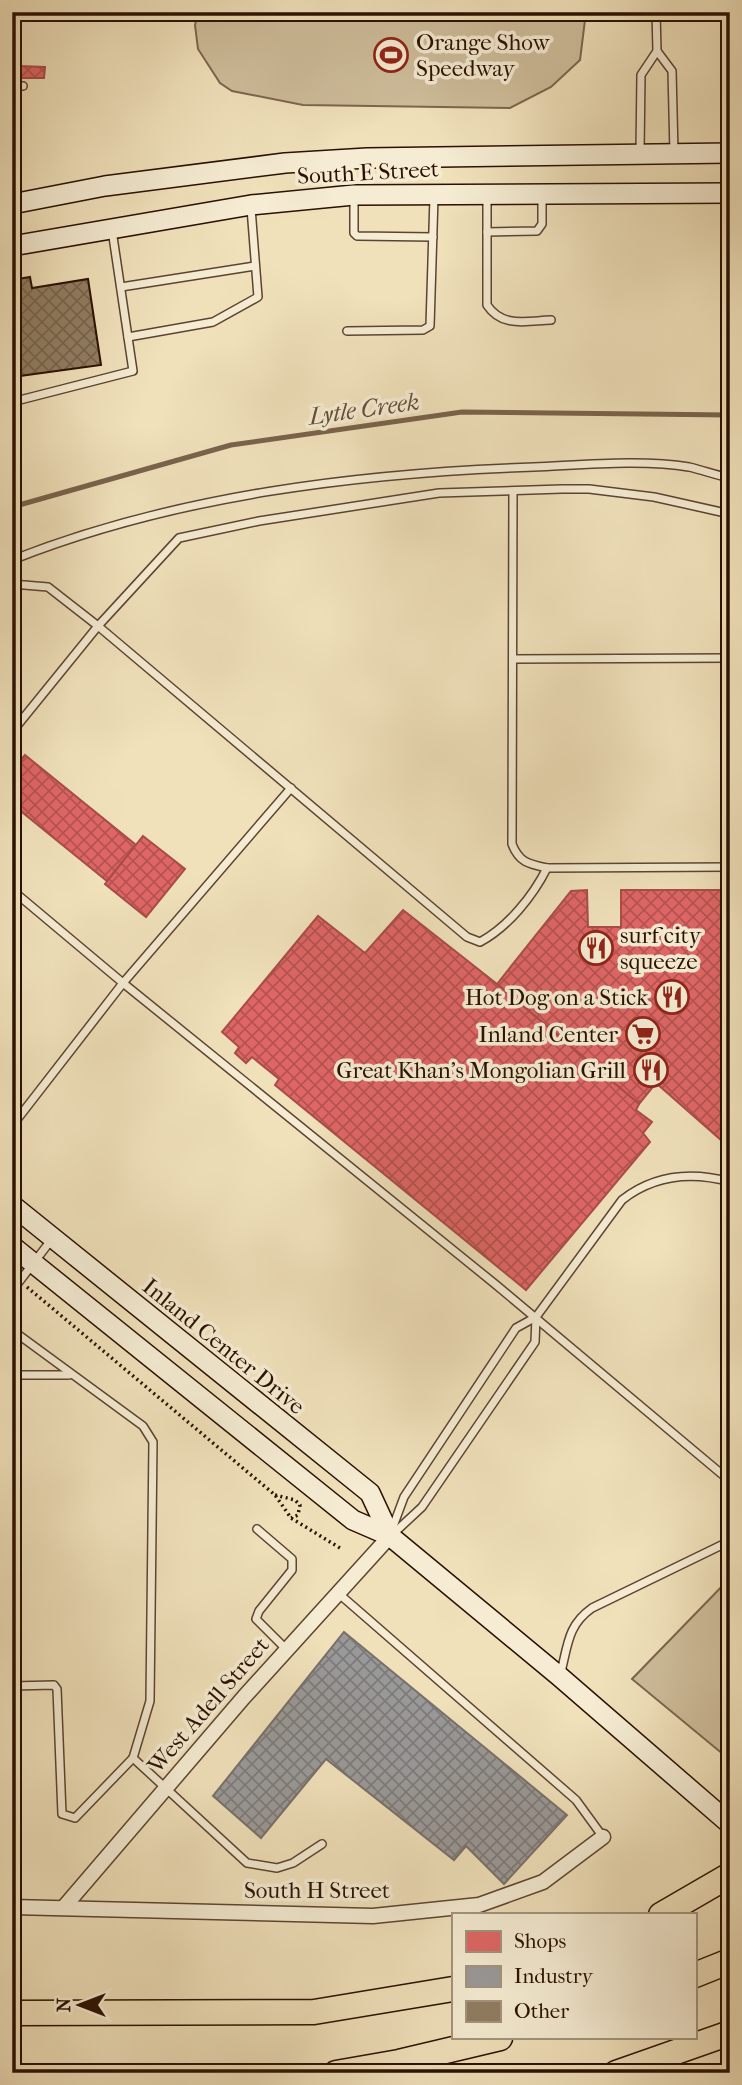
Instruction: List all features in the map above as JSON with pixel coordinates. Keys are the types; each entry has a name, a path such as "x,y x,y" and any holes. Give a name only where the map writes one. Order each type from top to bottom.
{"highway":[{"path":"666,1913 730,1875"},
{"path":"696,1975 730,1961"},
{"path":"12,2013 314,2012 452,1989"},
{"path":"12,2027 224,2024 270,2013"},
{"path":"616,2073 730,2033"},
{"path":"336,2073 399,2062 496,2039"}],"main road":[{"name":"South E Street","path":"12,204 105,186 285,163 367,158 730,153"},
{"name":"South E Street","path":"12,246 251,205 354,195 434,192 730,193"},
{"name":"Inland Center Drive","path":"12,1205 370,1493 390,1536"},
{"name":"Inland Center Drive","path":"12,1246 353,1520 390,1536 559,1676 730,1824"}],"street":[{"name":"West Adell Street","path":"64,1908 166,1788 390,1536"},
{"name":"South H Street","path":"12,1907 373,1916 480,1905 543,1882 603,1837"}],"lane":[{"path":"656,12 657,51 671,71 674,153"},
{"path":"640,154 641,75 657,51"},
{"path":"12,86 23,86"},
{"path":"347,331 423,330 430,326 434,192"},
{"path":"487,193 487,305 494,315 506,321 551,320"},
{"path":"487,232 537,231 542,224 542,193"},
{"path":"354,195 354,233 357,236 433,237"},
{"path":"128,337 213,322 258,297 251,205"},
{"path":"12,402 134,372 112,230"},
{"path":"121,286 255,267"},
{"path":"12,560 134,522 238,497 435,470 600,464 687,467 730,478"},
{"path":"12,732 98,626 179,538 372,501 439,493 589,489 654,497 730,513"},
{"path":"513,491 512,844 518,858 547,868 730,867"},
{"path":"12,584 48,587 98,626 467,937 480,942 496,934 538,887 547,868"},
{"path":"513,659 730,658"},
{"path":"12,1126 123,983 291,788"},
{"path":"12,890 536,1317 730,1481"},
{"path":"390,1536 404,1497 516,1328 536,1317 622,1200 637,1188 660,1177 717,1178 730,1182"},
{"path":"12,1292 53,1238"},
{"path":"390,1536 422,1507 535,1342 536,1317"},
{"path":"12,1330 143,1426 153,1442 150,1701 133,1758 75,1818 62,1814 57,1689 54,1685 12,1686"},
{"path":"12,1376 70,1375"},
{"path":"257,1529 292,1559 292,1570 258,1611 256,1619 287,1650"},
{"path":"559,1676 572,1628 578,1618 592,1608 730,1541"},
{"path":"338,1593 576,1800 603,1837"},
{"path":"133,1758 247,1863 277,1868 293,1863 322,1844"}],"path":[{"path":"20,1281 275,1494 290,1518 340,1548"},
{"path":"275,1494 295,1500 300,1505 298,1515 290,1518"}],"shaded area":[{"name":"Orange Show Speedway","path":"198,12 586,12 580,60 551,87 510,108 303,105 232,91 220,83 198,49 195,25"},
{"path":"730,1578 730,1760 632,1679"}],"building: Shops":[{"path":"19,66 45,67 44,78 19,78"},
{"path":"25,755 136,845 107,881 12,804 12,770"},
{"path":"143,836 185,869 146,917 105,884"},
{"name":"Inland Center","path":"587,890 588,927 621,927 621,890 730,890 730,1148 656,1083 639,1104 497,984 571,891"},
{"path":"403,910 497,984 639,1104 636,1110 652,1122 643,1133 650,1142 526,1290 275,1085 279,1079 252,1057 246,1063 235,1053 239,1047 222,1032 318,916 365,953"}],"building: Industry":[{"path":"344,1632 567,1815 504,1884 466,1846 454,1860 326,1759 261,1838 213,1796"}],"building: Other":[{"path":"30,277 32,288 88,279 101,365 12,377 12,280"}],"waterway":[{"name":"Lytle Creek","path":"12,507 231,445 462,412 730,415"}],"place":[{"name":"Orange Show Speedway","path":"391,55"},
{"name":"surf city squeeze","path":"596,948"},
{"name":"Hot Dog on a Stick","path":"672,997"},
{"name":"Inland Center","path":"643,1034"},
{"name":"Great Khan's Mongolian Grill","path":"651,1070"}]}
